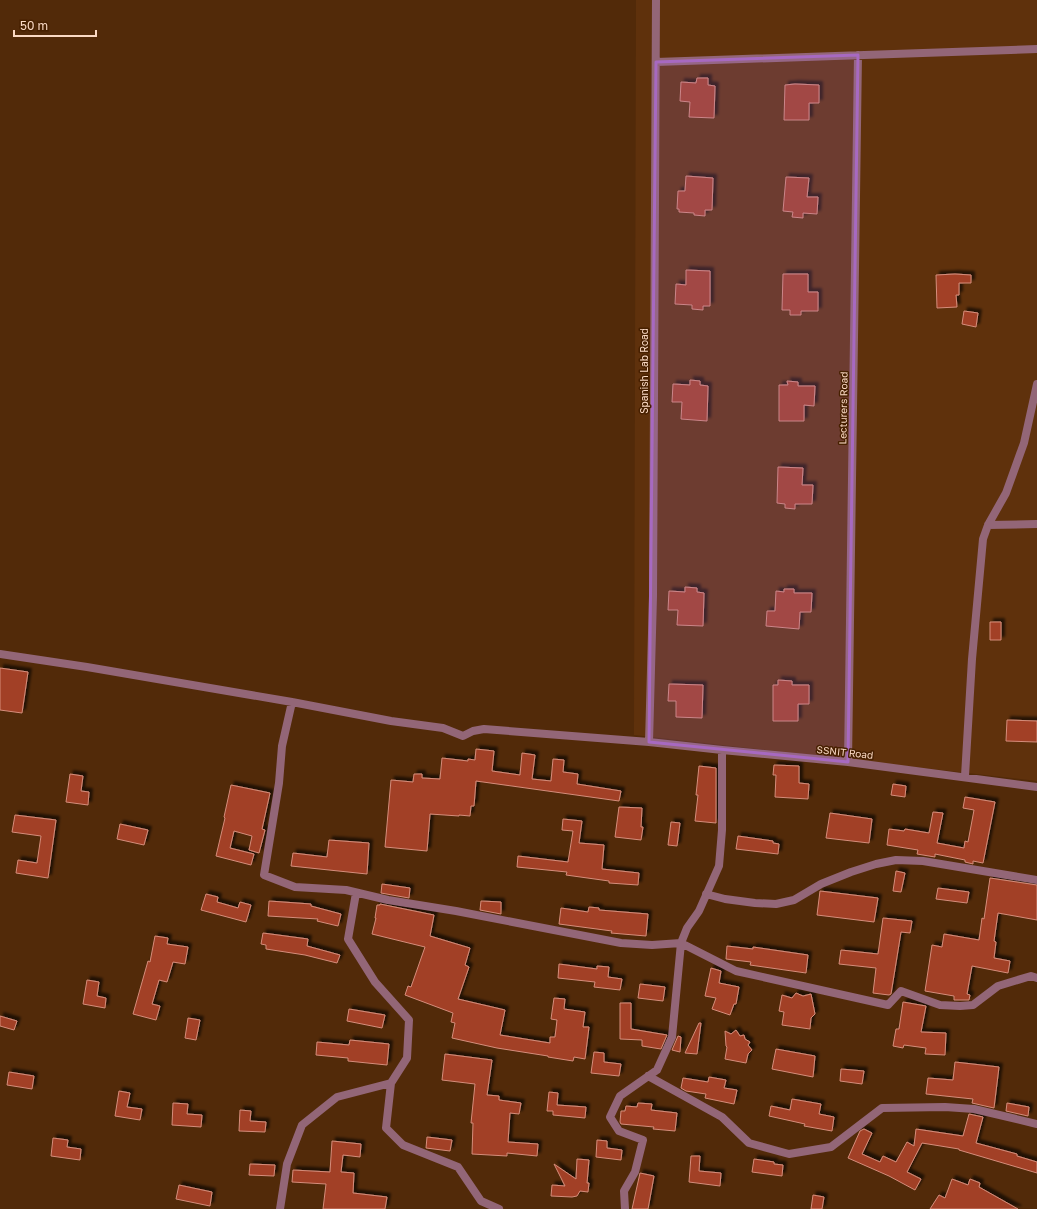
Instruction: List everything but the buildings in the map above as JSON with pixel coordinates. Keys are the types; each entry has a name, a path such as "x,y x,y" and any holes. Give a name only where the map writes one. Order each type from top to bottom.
{"street":[{"name":"Spanish Lab Road","path":"649,742 653,596 656,0"},
{"path":"656,62 1037,49"},
{"name":"Lecturers Road","path":"848,762 858,55"},
{"path":"965,776 972,659 983,539 988,525 1009,486 1024,443 1037,384"},
{"path":"988,525 1037,524"},
{"name":"SSNIT Road","path":"0,654 87,666 391,721 443,728 463,736 473,731 484,729 649,742 848,762 965,776 1037,787"},
{"path":"292,702 282,746 279,782 264,875 295,887 346,890 388,900 456,910 621,943 652,945 681,943 736,971 888,1005 901,991 940,1005 973,1005 998,986 1031,976 1037,978"},
{"path":"625,1209 624,1191 635,1172 643,1140 619,1131 610,1117 620,1096 657,1070 672,1037 681,943 687,928 699,912 719,866 722,830 722,750"},
{"path":"706,894 733,900 776,904 794,900 821,884 845,874 876,864 896,860 936,863 1037,880"},
{"path":"356,893 348,939 375,982 409,1020 407,1058 391,1083 386,1128 403,1144 458,1167 481,1201 499,1209"},
{"path":"648,1076 722,1117 749,1143 789,1154 831,1147 882,1108 945,1107 974,1109 1037,1124"},
{"path":"280,1209 287,1164 302,1124 337,1097 391,1083"}],"highlighted area":[{"path":"858,55 848,762 649,742 656,62"}],"shaded area":[{"path":"636,0 1037,0 1037,781 634,735"}]}
